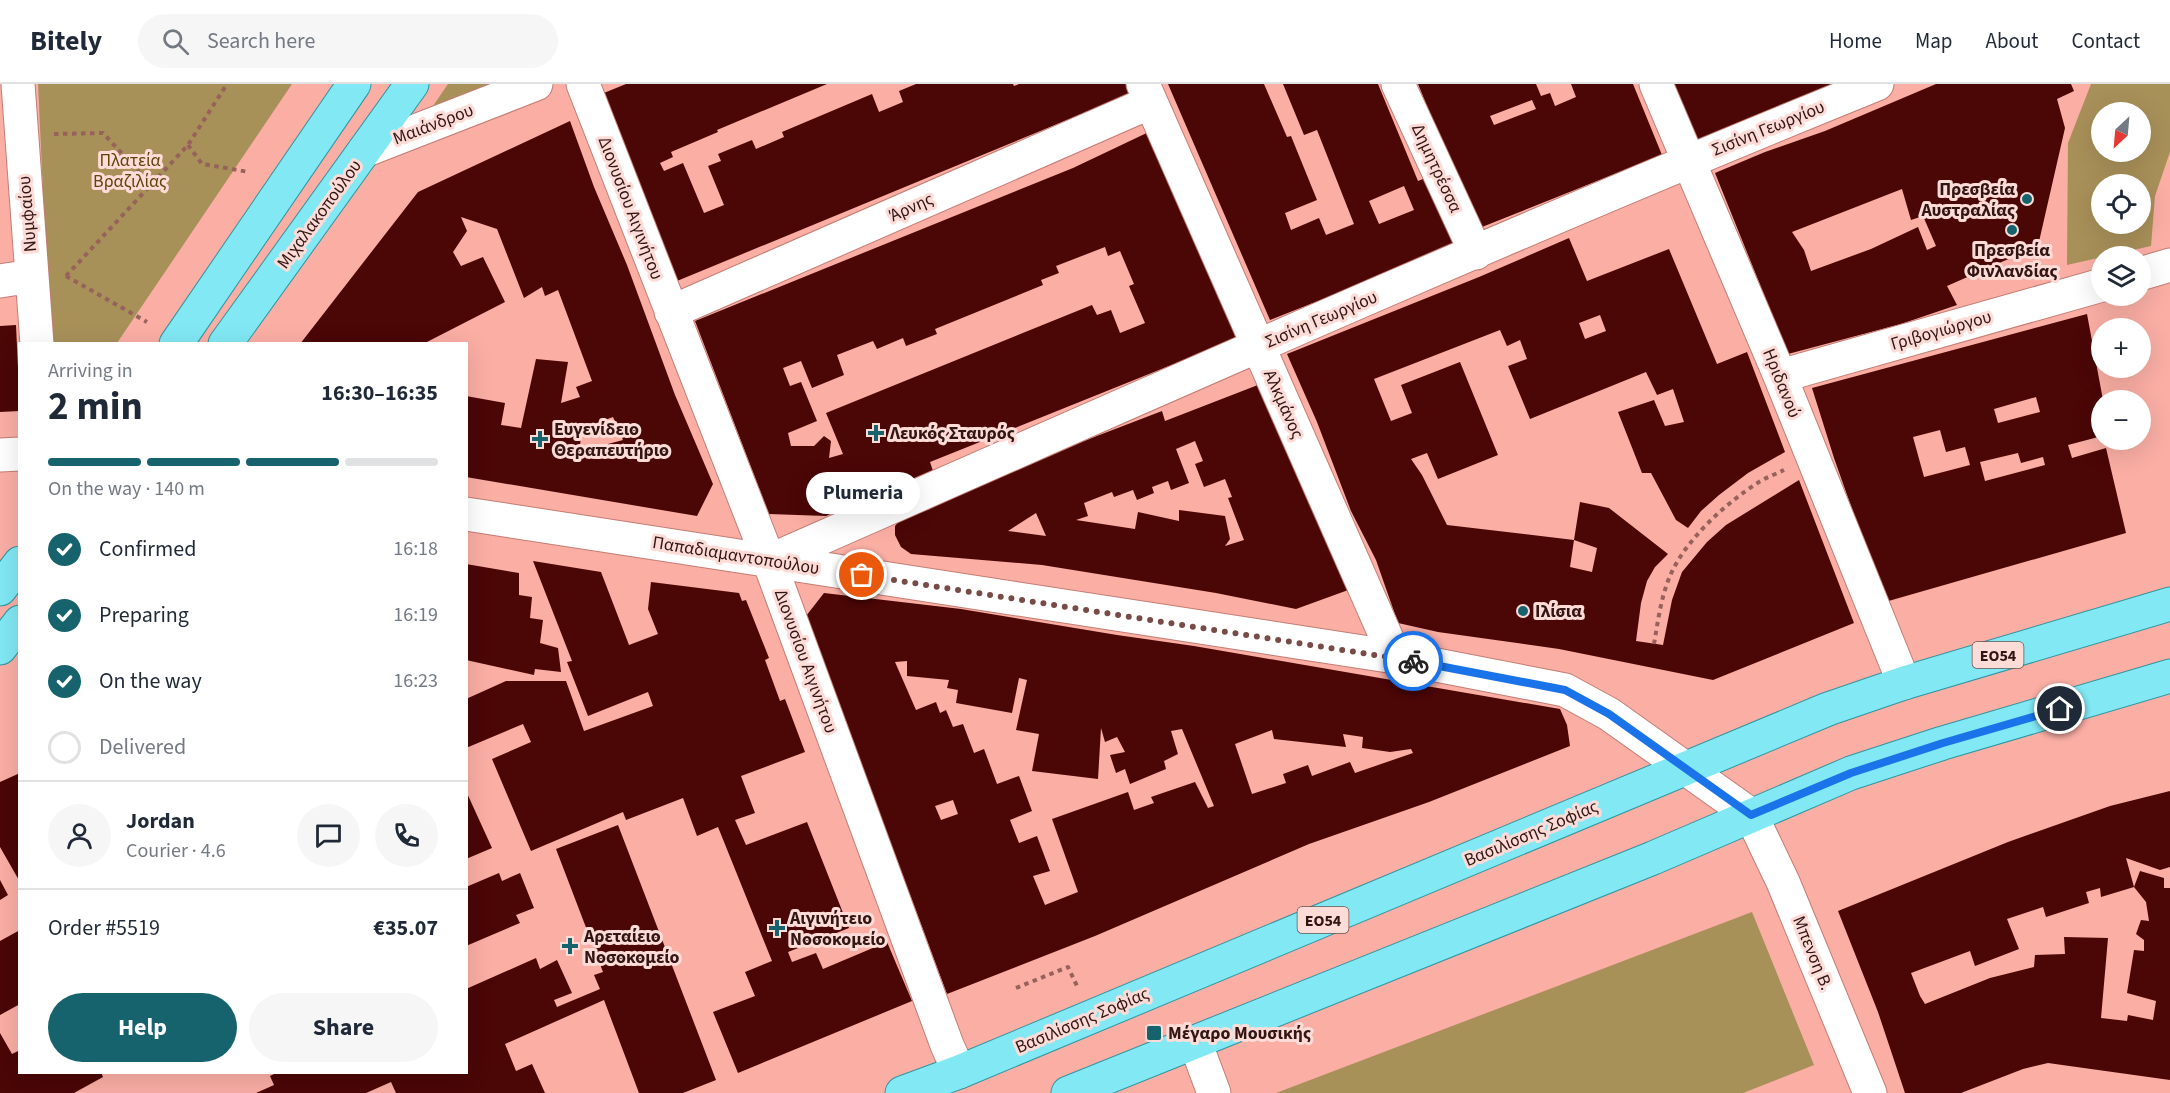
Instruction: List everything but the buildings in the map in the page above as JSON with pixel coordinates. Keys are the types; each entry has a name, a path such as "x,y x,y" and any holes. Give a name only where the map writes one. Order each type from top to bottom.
{"main road":[{"path":"177,342 354,84"},
{"name":"Μιχαλακοπούλου","path":"226,342 412,84"},
{"path":"0,589 18,566"},
{"name":"Βασιλίσσης Σοφίας","path":"902,1093 959,1072 1828,709 1904,683 2170,604"},
{"path":"0,648 18,625"},
{"path":"1068,1093 1653,858 1861,770 1943,743 2170,676"}],"street":[{"name":"Νυμφαίου","path":"18,84 37,342"},
{"name":"Μαιάνδρου","path":"364,151 536,84"},
{"name":"Διονυσίου Αιγινήτου","path":"583,84 769,561 947,1045 959,1072"},
{"name":"Δημητρέσσα","path":"1398,84 1476,253"},
{"name":"Ηριδανού","path":"1656,84 1779,376 1904,683"},
{"name":"Σισίνη Γεωργίου","path":"769,561 1689,160 1876,84"},
{"name":"Άρνης","path":"671,312 1147,93"},
{"name":"Αλκμάνος","path":"1147,93 1395,657"},
{"path":"2151,271 2170,265"},
{"path":"0,281 32,276"},
{"name":"Γριβογιώργου","path":"1779,376 2091,288"},
{"path":"0,455 18,454"},
{"name":"Παπαδιαμαντοπούλου","path":"468,514 1395,657 1565,690 1609,714 1751,815"},
{"name":"Μπενση Β.","path":"1751,815 1783,882 1870,1093"},
{"path":"1195,1042 1214,1093"}],"path":[{"path":"66,276 188,145 227,84"},
{"path":"21,135 103,133 151,185"},
{"path":"188,145 202,164 249,172"},
{"path":"32,276 66,276 147,322"},
{"path":"1654,644 1670,576 1682,555 1701,531 1730,504 1760,482 1813,459"},
{"path":"1016,988 1068,967 1079,990"}],"green space":[{"name":"Πλατεία Βραζιλίας","path":"38,84 292,84 118,342 50,342"},
{"path":"448,84 499,84 433,106"},
{"path":"2091,84 2170,84 2170,152 2155,196 2151,246 2091,246 2091,260 2067,265 2068,143"},
{"path":"1752,912 1814,1065 1743,1093 1276,1093"}],"way so far":[{"path":"862,575 1413,661"}],"place":[{"name":"Πρεσβεία Αυστραλίας","path":"2027,199"},
{"name":"Πρεσβεία Φινλανδίας","path":"2012,230"},
{"name":"Λευκός Σταυρός","path":"876,433"},
{"name":"Ευγενίδειο Θεραπευτήριο","path":"540,439"},
{"name":"Plumeria","path":"862,575"},
{"name":"Ιλίσια","path":"1523,611"},
{"name":"Αιγινήτειο Νοσοκομείο","path":"777,928"},
{"name":"Αρεταίειο Νοσοκομείο","path":"570,946"},
{"name":"Μέγαρο Μουσικής","path":"1154,1033"}],"route":[{"path":"1413,661 1565,690 1609,714 1751,815 1851,773 2060,709"}]}
